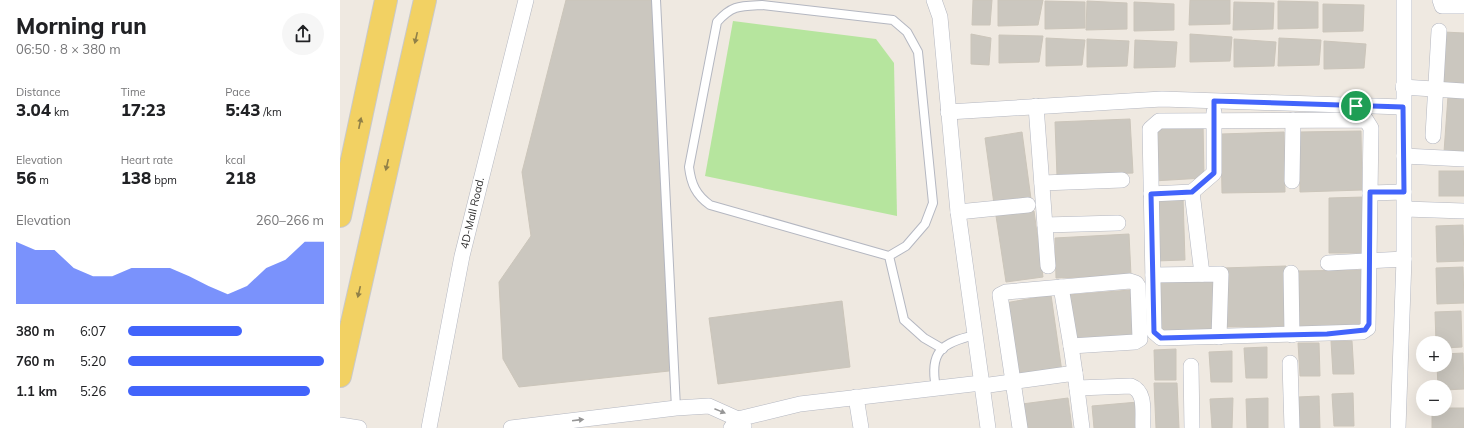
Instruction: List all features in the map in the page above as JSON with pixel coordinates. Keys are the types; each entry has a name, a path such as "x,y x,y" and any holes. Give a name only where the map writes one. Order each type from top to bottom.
{"main road":[{"path":"340,216 386,0"},
{"path":"340,376 424,0"}],"street":[{"name":"4D-Mall Road.","path":"429,428 462,256 526,0"},
{"path":"934,0 940,17 958,212 988,428"},
{"path":"1398,428 1405,209 1403,107 1404,0"},
{"path":"1440,0 1442,6 1464,6"},
{"path":"1433,136 1438,31"},
{"path":"1403,87 1464,91"},
{"path":"948,112 1162,99 1403,107"},
{"path":"1151,194 1192,192 1214,173 1214,101"},
{"path":"1036,106 1048,266"},
{"path":"1292,181 1293,120"},
{"path":"1366,120 1369,122 1371,128 1369,324 1365,330 1292,335 1161,338 1154,332 1150,129 1159,122 1214,121 1366,120"},
{"path":"1404,156 1464,159"},
{"path":"1042,183 1122,180"},
{"path":"1192,192 1202,274"},
{"path":"1370,192 1404,192"},
{"path":"958,212 1028,205"},
{"path":"1405,209 1464,211"},
{"path":"1045,225 1118,223"},
{"path":"1328,263 1404,259"},
{"path":"1153,275 1221,274 1219,337"},
{"path":"1291,274 1292,335"},
{"path":"1020,428 1000,295 1006,292 1061,287 1130,281 1136,283 1138,286 1140,336 1138,341 1071,346"},
{"path":"1061,287 1082,428"},
{"path":"1290,362 1292,428"},
{"path":"1191,366 1192,428"},
{"path":"511,428 676,408 709,406 738,425 800,404 936,388 1013,382 1076,381 1134,387 1141,395 1143,428"},
{"path":"856,397 861,428"},
{"path":"340,425 360,428"}],"lane":[{"path":"656,0 676,408"},
{"path":"762,5 893,20 907,32 918,52 933,203 925,224 906,246 889,256 710,205 699,197 693,186 689,167 717,22 728,11 741,6 762,5"},
{"path":"889,256 904,320 924,338 943,348"},
{"path":"936,388 933,372 934,360 943,348 954,340 975,335"}],"green space":[{"path":"733,21 876,39 894,63 897,216 705,176"}],"building":[{"path":"566,0 653,0 669,371 519,387 503,359 499,282 531,236 522,172"},
{"path":"973,0 992,0 990,25 972,25"},
{"path":"998,0 1043,0 1038,25 998,26"},
{"path":"1190,0 1230,0 1230,24 1189,25"},
{"path":"1045,1 1085,2 1085,28 1045,29"},
{"path":"1087,1 1127,3 1127,29 1086,30"},
{"path":"1278,1 1318,2 1318,28 1278,29"},
{"path":"1134,2 1174,4 1174,30 1134,31"},
{"path":"1234,2 1274,3 1273,29 1233,30"},
{"path":"1323,4 1364,5 1363,31 1323,32"},
{"path":"1444,32 1464,33 1464,89 1441,88"},
{"path":"971,34 991,38 989,65 971,64"},
{"path":"1190,34 1232,37 1230,61 1190,62"},
{"path":"999,35 1043,36 1039,62 999,63"},
{"path":"1046,38 1085,40 1082,65 1046,66"},
{"path":"1279,38 1321,40 1319,65 1278,66"},
{"path":"1087,39 1129,41 1127,66 1087,67"},
{"path":"1234,39 1276,42 1274,66 1234,67"},
{"path":"1135,40 1177,42 1175,67 1134,68"},
{"path":"1324,41 1366,44 1364,68 1324,69"},
{"path":"1448,96 1464,97 1464,153 1444,152"},
{"path":"1130,119 1133,173 1057,176 1055,122"},
{"path":"1203,123 1204,178 1153,181 1155,125"},
{"path":"1361,131 1362,190 1300,192 1299,132"},
{"path":"1022,132 1031,199 994,204 985,138"},
{"path":"1284,132 1285,192 1222,193 1221,134"},
{"path":"1439,171 1464,171 1464,196 1439,196"},
{"path":"1183,197 1185,260 1155,261 1153,198"},
{"path":"1364,197 1364,253 1329,253 1329,198"},
{"path":"1034,211 1043,277 1006,282 996,216"},
{"path":"1463,225 1464,261 1437,262 1436,226"},
{"path":"1129,234 1131,275 1056,278 1055,238"},
{"path":"1286,266 1287,326 1224,327 1223,268"},
{"path":"1463,267 1464,303 1437,304 1436,268"},
{"path":"1361,270 1362,329 1299,331 1298,271"},
{"path":"1218,275 1216,332 1158,331 1156,277"},
{"path":"1130,290 1133,339 1073,344 1069,295"},
{"path":"1051,295 1062,372 1016,379 1005,303"},
{"path":"842,301 850,367 718,384 709,318"},
{"path":"1461,311 1462,347 1452,348 1452,336 1436,336 1435,312"},
{"path":"1331,341 1352,341 1354,374 1333,374"},
{"path":"1298,343 1319,343 1320,376 1300,376"},
{"path":"1267,347 1267,378 1246,378 1244,348"},
{"path":"1176,349 1176,380 1155,380 1154,350"},
{"path":"1232,351 1232,382 1211,382 1209,352"},
{"path":"1463,353 1464,389 1452,390 1452,380 1438,380 1437,372 1452,372 1452,354"},
{"path":"1154,383 1177,383 1179,428 1156,428"},
{"path":"1353,393 1354,426 1334,426 1332,394"},
{"path":"1319,396 1320,428 1299,428 1298,397"},
{"path":"1068,398 1072,428 1026,428 1022,404"},
{"path":"1233,398 1232,428 1212,428 1210,399"},
{"path":"1268,398 1268,428 1247,428 1246,399"},
{"path":"1138,402 1140,428 1094,428 1092,406"},
{"path":"1452,408 1464,408 1464,428 1432,428 1432,416 1452,416"}],"route":[{"path":"1214,101 1356,106 1403,107 1404,192 1370,192 1368,328 1362,332 1292,335 1161,338 1157,336 1154,332 1151,194 1192,192 1212,177 1214,173 1214,101"}]}
